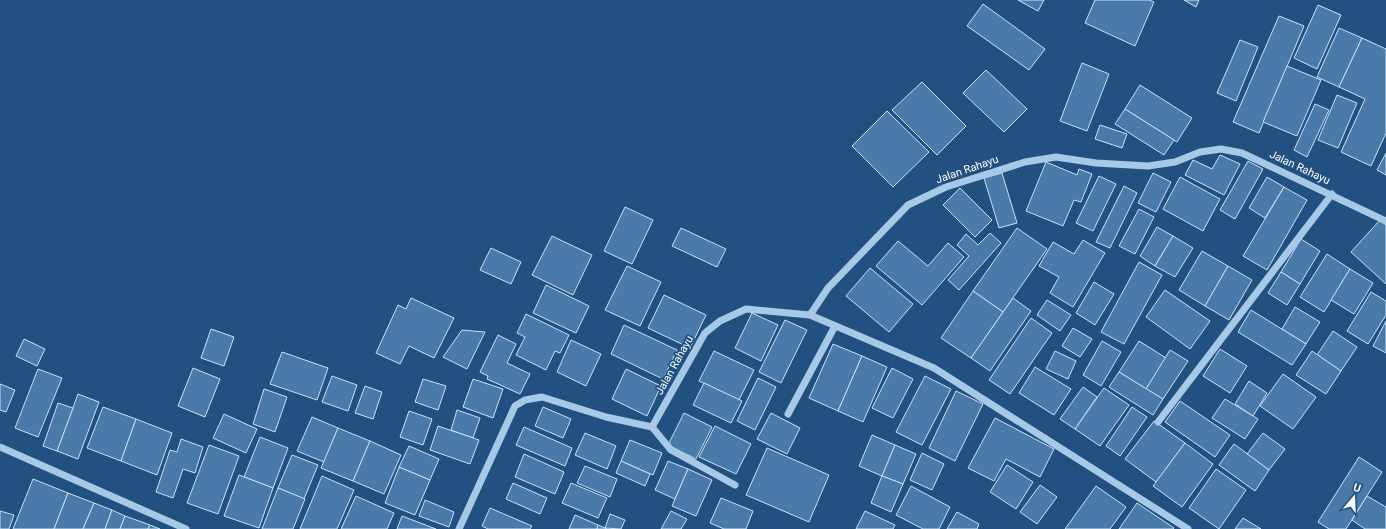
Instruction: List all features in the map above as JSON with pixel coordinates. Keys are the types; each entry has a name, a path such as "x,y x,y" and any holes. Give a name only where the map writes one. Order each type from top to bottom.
{"street":[{"name":"Jalan Rahayu","path":"652,427 705,333 720,322 746,309 810,315 828,288 908,205 946,187 1025,162 1056,157 1096,163 1148,166 1175,162 1200,152 1221,149 1242,153 1332,194 1386,221"},
{"path":"1158,422 1332,194"},
{"path":"810,315 934,368 1188,529"},
{"path":"788,414 835,326"},
{"path":"460,529 515,406 525,400 542,397 606,416 652,427 671,450 735,485"},
{"path":"0,447 186,529"}],"building":[{"path":"1018,0 1044,0 1038,11"},
{"path":"1095,0 1149,0 1154,2 1135,46 1085,23"},
{"path":"1184,0 1199,0 1196,7"},
{"path":"983,4 1045,49 1029,70 967,26"},
{"path":"1318,5 1341,15 1317,69 1294,58"},
{"path":"1279,16 1304,26 1259,133 1233,122"},
{"path":"1339,28 1362,38 1339,87 1317,77"},
{"path":"1362,38 1386,49 1386,133 1371,166 1341,152 1365,99 1339,87"},
{"path":"1240,40 1258,47 1236,101 1217,93"},
{"path":"1082,63 1109,74 1087,131 1060,121"},
{"path":"1287,66 1321,80 1297,136 1263,122"},
{"path":"986,70 1027,109 1004,132 963,93"},
{"path":"922,82 966,126 937,155 892,110"},
{"path":"1140,85 1192,118 1177,142 1125,109"},
{"path":"1337,95 1357,103 1338,148 1318,140"},
{"path":"1315,104 1329,110 1307,157 1294,150"},
{"path":"1125,109 1174,140 1164,155 1115,124"},
{"path":"887,111 929,152 893,187 852,146"},
{"path":"1100,125 1127,134 1122,148 1095,139"},
{"path":"1386,153 1386,175 1377,170"},
{"path":"1220,155 1240,164 1224,195 1185,175 1193,160 1212,169"},
{"path":"1248,161 1263,169 1235,219 1220,210"},
{"path":"1046,162 1077,175 1079,169 1092,174 1081,202 1074,200 1063,226 1026,211"},
{"path":"1002,173 1017,223 999,228 984,178"},
{"path":"1153,173 1171,182 1156,212 1138,203"},
{"path":"1099,176 1116,184 1093,231 1076,223"},
{"path":"1180,177 1220,199 1203,231 1163,209"},
{"path":"1267,177 1284,187 1265,218 1249,208"},
{"path":"1124,186 1137,193 1110,248 1096,242"},
{"path":"1284,187 1307,200 1267,270 1243,256"},
{"path":"960,188 992,220 975,237 943,205"},
{"path":"625,207 653,220 632,264 604,251"},
{"path":"1139,209 1154,217 1135,254 1119,246"},
{"path":"1380,220 1386,225 1386,284 1351,252"},
{"path":"1157,227 1173,236 1155,266 1140,256"},
{"path":"681,228 726,249 717,267 672,246"},
{"path":"1017,228 1047,249 1003,312 973,291"},
{"path":"990,233 1001,243 959,290 948,280 969,256 957,245 966,234 978,245"},
{"path":"552,236 592,255 573,295 532,275"},
{"path":"1173,236 1193,248 1175,277 1155,266"},
{"path":"1301,239 1320,251 1300,284 1281,272"},
{"path":"1083,240 1105,253 1073,307 1050,293 1059,277 1039,266 1053,242 1074,254"},
{"path":"898,241 928,266 948,243 964,257 922,305 876,266"},
{"path":"491,248 521,262 511,284 480,270"},
{"path":"1202,251 1228,266 1205,306 1179,290"},
{"path":"1327,254 1350,269 1324,312 1300,297"},
{"path":"1139,262 1162,275 1124,344 1101,332"},
{"path":"627,266 661,282 640,326 605,310"},
{"path":"1228,266 1252,280 1229,320 1205,306"},
{"path":"870,268 913,304 889,332 846,296"},
{"path":"1350,269 1373,283 1354,314 1331,300"},
{"path":"1281,272 1300,284 1287,305 1268,293"},
{"path":"1094,282 1114,294 1095,325 1076,313"},
{"path":"546,285 589,306 576,333 533,313"},
{"path":"1165,290 1210,321 1190,349 1146,317"},
{"path":"973,291 1003,312 971,358 941,338"},
{"path":"1371,292 1386,301 1386,315 1368,344 1347,331"},
{"path":"664,295 706,315 690,348 648,328"},
{"path":"411,298 454,318 434,358 409,346 400,364 376,353 398,305 406,309"},
{"path":"1013,298 1031,311 990,371 971,358"},
{"path":"1047,300 1071,315 1060,331 1037,315"},
{"path":"1295,307 1320,322 1306,344 1282,329"},
{"path":"1251,310 1306,344 1292,365 1238,332"},
{"path":"752,313 778,325 761,361 735,348"},
{"path":"526,314 569,335 560,353 555,351 546,370 516,355 525,337 517,333"},
{"path":"1031,318 1052,333 1010,394 989,380"},
{"path":"785,320 807,330 781,383 759,372"},
{"path":"1386,321 1386,353 1373,346"},
{"path":"624,325 677,350 663,379 611,354"},
{"path":"1073,328 1092,339 1080,357 1062,346"},
{"path":"211,329 234,337 224,366 201,358"},
{"path":"462,330 485,332 467,369 443,357"},
{"path":"1333,331 1357,347 1341,371 1317,355"},
{"path":"498,335 516,344 507,363 530,374 520,394 487,379 488,376 480,372"},
{"path":"24,339 45,349 37,366 16,356"},
{"path":"571,340 601,354 586,386 557,372"},
{"path":"1102,341 1121,352 1101,386 1083,375"},
{"path":"1139,341 1166,358 1146,389 1119,372"},
{"path":"833,344 862,356 838,411 809,398"},
{"path":"1220,349 1247,366 1230,393 1203,376"},
{"path":"1170,350 1188,361 1163,399 1146,389"},
{"path":"714,351 754,370 739,400 699,381"},
{"path":"1055,351 1076,361 1068,379 1046,369"},
{"path":"1312,351 1341,371 1326,394 1296,375"},
{"path":"282,352 328,368 317,400 270,384"},
{"path":"862,356 887,367 863,422 838,411"},
{"path":"1035,367 1071,389 1054,415 1019,393"},
{"path":"193,368 220,379 205,417 178,406"},
{"path":"892,368 913,379 893,418 872,408"},
{"path":"38,369 62,378 38,437 15,428"},
{"path":"626,369 661,386 647,416 612,399"},
{"path":"1119,372 1163,399 1153,415 1109,387"},
{"path":"1283,374 1316,397 1293,429 1260,406"},
{"path":"332,376 357,385 348,411 322,402"},
{"path":"925,376 951,389 922,445 896,432"},
{"path":"758,378 776,387 755,430 737,421"},
{"path":"423,379 446,386 438,410 415,402"},
{"path":"473,379 503,389 493,418 463,407"},
{"path":"1249,381 1267,393 1253,416 1235,404"},
{"path":"704,383 742,401 731,423 693,405"},
{"path":"0,384 15,390 6,412 0,410"},
{"path":"365,386 382,392 373,419 355,413"},
{"path":"1083,387 1097,397 1075,429 1060,419"},
{"path":"1104,388 1129,405 1100,446 1075,429"},
{"path":"264,389 287,397 275,432 253,424"},
{"path":"956,391 983,404 955,461 929,448"},
{"path":"78,394 99,402 78,459 57,451"},
{"path":"1225,399 1258,419 1245,439 1212,418"},
{"path":"1180,401 1230,435 1215,457 1165,422"},
{"path":"58,403 73,408 57,451 43,446"},
{"path":"103,407 136,419 121,461 87,448"},
{"path":"543,407 571,419 563,438 535,426"},
{"path":"1132,407 1147,417 1120,456 1106,446"},
{"path":"457,410 480,418 473,438 451,430"},
{"path":"409,411 432,419 423,445 400,437"},
{"path":"684,413 712,427 696,459 668,445"},
{"path":"771,413 800,428 787,454 757,439"},
{"path":"224,414 257,429 246,453 213,438"},
{"path":"312,417 338,428 324,462 297,451"},
{"path":"995,418 1054,449 1040,477 1006,459 994,481 968,468"},
{"path":"136,419 172,433 157,475 121,461"},
{"path":"1154,421 1185,443 1156,482 1125,459"},
{"path":"438,426 479,440 470,464 430,450"},
{"path":"715,426 751,444 736,474 699,457"},
{"path":"524,427 572,448 565,466 516,445"},
{"path":"338,428 370,441 353,481 321,468"},
{"path":"585,433 616,446 607,469 575,455"},
{"path":"1263,433 1285,449 1269,470 1247,454"},
{"path":"872,435 895,445 882,476 859,466"},
{"path":"260,437 288,448 273,488 244,477"},
{"path":"181,439 203,447 195,473 183,469 173,498 156,492 170,450 177,452"},
{"path":"630,440 662,453 653,475 621,461"},
{"path":"370,441 401,455 384,494 353,481"},
{"path":"1185,443 1213,464 1182,507 1153,486"},
{"path":"1234,444 1269,470 1255,491 1219,465"},
{"path":"209,445 239,456 218,514 187,503"},
{"path":"895,445 916,454 903,484 882,476"},
{"path":"409,446 439,459 430,480 399,467"},
{"path":"767,448 829,475 809,522 746,495"},
{"path":"922,453 944,464 932,490 910,480"},
{"path":"524,454 564,472 555,494 515,477"},
{"path":"292,455 318,465 304,499 278,488"},
{"path":"1359,457 1382,472 1346,529 1329,529 1318,522"},
{"path":"621,461 650,474 645,486 616,473"},
{"path":"668,461 688,469 675,499 655,490"},
{"path":"1007,465 1033,482 1016,509 990,492"},
{"path":"585,466 617,479 610,497 577,483"},
{"path":"399,467 430,480 415,515 385,503"},
{"path":"688,469 712,480 696,516 672,506"},
{"path":"1216,469 1246,490 1219,529 1189,508"},
{"path":"239,475 273,488 259,528 224,516"},
{"path":"322,476 354,490 337,529 300,529"},
{"path":"882,476 903,484 891,512 871,503"},
{"path":"33,479 68,493 54,529 13,529"},
{"path":"513,483 547,498 540,514 506,499"},
{"path":"571,483 607,498 598,518 562,503"},
{"path":"1040,485 1057,497 1037,524 1020,512"},
{"path":"911,486 950,507 939,529 923,529 896,515"},
{"path":"1096,486 1126,507 1110,529 1065,529"},
{"path":"278,488 305,499 293,529 262,529"},
{"path":"68,493 94,503 83,529 54,529"},
{"path":"356,496 394,513 387,529 341,529"},
{"path":"1367,496 1386,507 1386,529 1365,529 1352,520"},
{"path":"721,498 753,511 746,529 724,529 710,523"},
{"path":"425,500 454,512 449,527 419,516"},
{"path":"94,503 112,510 105,529 83,529"},
{"path":"1137,503 1174,528 1119,529"},
{"path":"490,508 532,526 530,529 488,529 482,526"},
{"path":"112,510 125,516 120,529 105,529"},
{"path":"0,511 14,515 9,529 0,529"},
{"path":"671,511 687,519 681,529 661,529"},
{"path":"865,511 895,525 893,529 856,529"},
{"path":"957,512 979,524 977,529 947,529"},
{"path":"610,514 625,520 621,529 605,528"},
{"path":"575,515 598,525 597,529 569,529"},
{"path":"125,516 150,525 148,529 120,529"},
{"path":"402,516 436,529 397,529"},
{"path":"1243,518 1261,529 1235,529"},
{"path":"150,525 160,529 148,529"},
{"path":"598,525 605,528 607,529 597,529"}]}
